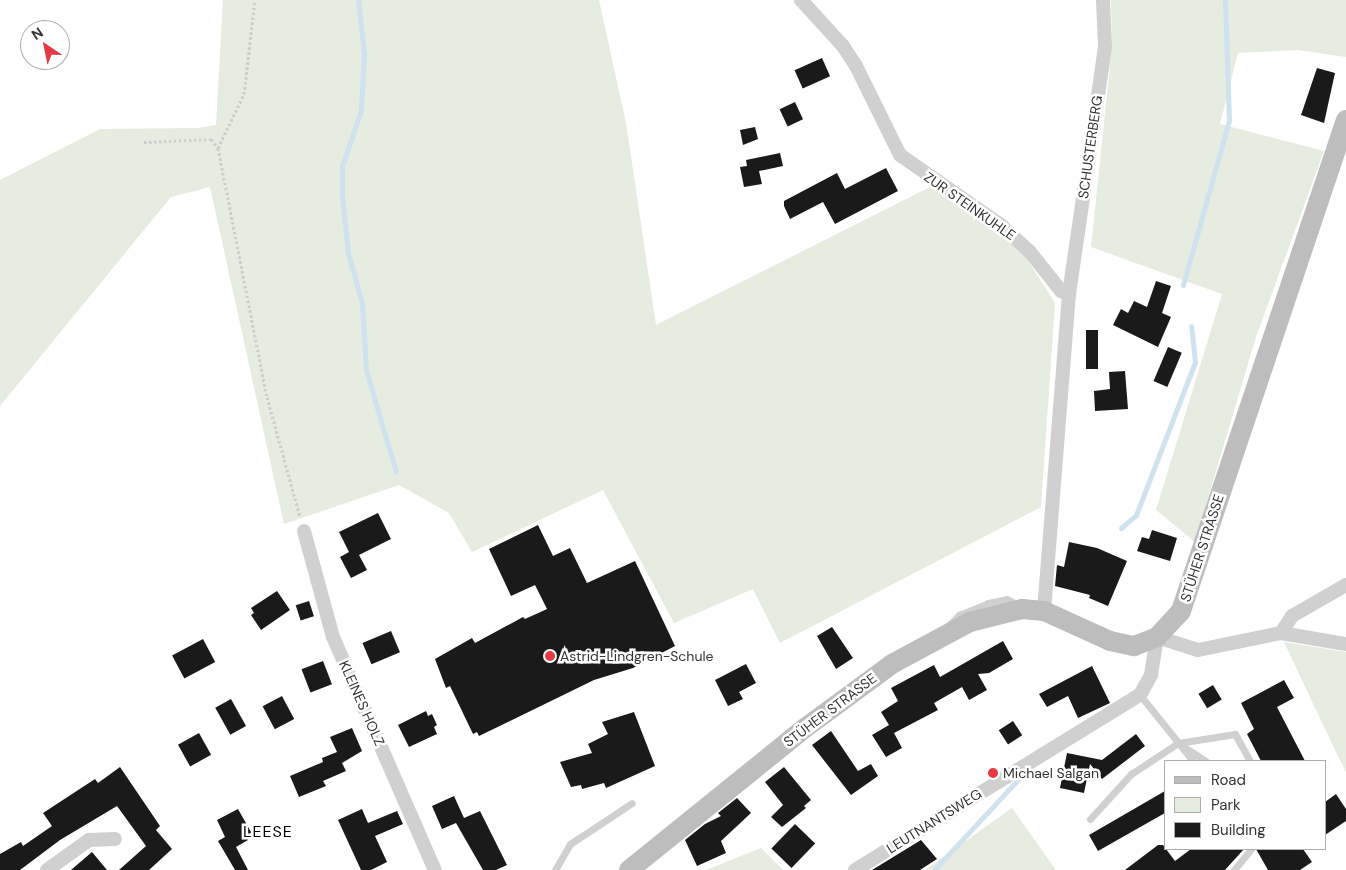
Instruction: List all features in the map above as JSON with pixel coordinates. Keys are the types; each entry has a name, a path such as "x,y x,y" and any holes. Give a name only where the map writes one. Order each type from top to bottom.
{"main road":[{"name":"STÜHER STRASSE","path":"629,870 805,728 892,664 940,636 997,613 1022,609 1044,612 1110,641 1134,646 1157,637 1181,611 1346,120"}],"street":[{"name":"ZUR STEINKUHLE","path":"801,0 843,46 856,66 900,154 1002,226 1030,252 1061,291 1069,294"},
{"name":"SCHUSTERBERG","path":"1069,294 1105,46 1103,0"},
{"path":"1044,612 1069,294"},
{"name":"KLEINES HOLZ","path":"304,531 333,637 435,870"},
{"path":"1281,634 1292,616 1346,586"},
{"path":"1140,695 1151,675 1157,637 1198,650 1281,634 1346,644"},
{"name":"LEUTNANTSWEG","path":"855,870 1140,695"},
{"path":"47,870 89,840 115,838"}],"lane":[{"path":"1140,695 1192,760"},
{"path":"1090,819 1131,774 1178,743 1235,734 1249,760"},
{"path":"1178,743 1204,760"},
{"path":"556,870 570,844 632,803"},
{"path":"1234,870 1251,850"}],"path":[{"path":"218,148 244,94 255,0"},
{"path":"144,142 211,140 218,148 267,396 304,531"}],"green space":[{"path":"223,0 599,0 626,123 656,325 932,186 998,231 1025,256 1055,303 1041,507 780,643 753,589 674,623 603,490 472,552 449,513 399,485 284,524 210,187 171,197 0,406 0,180 100,129 197,128 216,125"},
{"path":"1111,0 1346,0 1346,57 1298,50 1238,53 1220,124 1324,151 1256,337 1195,542 1156,510 1222,294 1091,247 1112,46"},
{"path":"1284,642 1346,652 1346,772 1335,750"},
{"path":"1012,808 1056,870 925,870"},
{"path":"761,848 783,870 706,870"}],"building":[{"path":"822,58 830,76 803,88 795,70"},
{"path":"1317,68 1335,73 1324,123 1301,115"},
{"path":"795,102 803,119 788,126 780,109"},
{"path":"755,127 758,139 743,145 740,130"},
{"path":"780,153 783,166 759,171 762,184 744,187 740,167 747,166 746,160"},
{"path":"886,168 898,191 835,224 823,202 790,219 784,206 784,201 837,173 845,189"},
{"path":"1156,281 1171,286 1162,313 1171,317 1158,347 1113,325 1121,309 1128,313 1134,301 1147,307"},
{"path":"1086,330 1098,330 1098,369 1086,369"},
{"path":"1168,347 1182,353 1167,387 1154,381"},
{"path":"1125,371 1128,409 1095,411 1094,391 1110,389 1109,372"},
{"path":"378,513 391,539 359,555 367,570 351,578 340,557 349,552 339,532"},
{"path":"538,525 553,556 570,548 587,583 635,561 675,646 633,668 594,680 479,736 477,732 473,734 450,686 446,688 435,659 472,638 475,643 523,617 525,619 547,609 535,585 511,596 489,549"},
{"path":"1152,530 1177,538 1170,561 1137,551 1142,537 1149,539"},
{"path":"1069,542 1097,548 1127,561 1108,606 1089,598 1090,595 1055,586 1057,565 1064,567"},
{"path":"277,591 290,610 261,630 251,615 254,613 251,608"},
{"path":"309,601 314,616 301,621 296,605"},
{"path":"832,627 853,658 836,669 817,636"},
{"path":"391,631 400,652 371,664 362,643"},
{"path":"203,639 215,662 184,678 172,655"},
{"path":"1003,641 1013,659 989,673 978,674 987,690 969,700 962,687 934,703 938,710 894,733 902,748 886,757 872,735 889,725 881,712 898,701 891,688 934,665 940,677"},
{"path":"323,661 332,684 310,693 302,669"},
{"path":"746,664 756,683 739,692 743,699 728,706 715,680"},
{"path":"1092,666 1110,703 1078,718 1068,696 1047,707 1039,694"},
{"path":"1284,680 1294,698 1277,707 1304,760 1260,760 1247,734 1254,729 1241,703"},
{"path":"1213,685 1222,700 1207,708 1198,694"},
{"path":"282,696 294,719 275,729 263,706"},
{"path":"231,699 246,726 230,735 215,708"},
{"path":"426,711 428,716 432,714 437,725 434,727 437,734 409,747 398,725"},
{"path":"634,712 655,766 606,788 604,783 582,789 581,785 571,787 560,762 592,753 588,744 608,734 602,722"},
{"path":"1013,721 1022,735 1008,745 999,730"},
{"path":"352,728 362,751 342,763 346,771 323,781 326,786 299,797 290,776 323,762 322,758 337,752 330,737"},
{"path":"831,731 858,771 871,764 878,776 851,795 812,745"},
{"path":"199,733 211,755 190,767 178,745"},
{"path":"1136,734 1145,746 1102,779 1090,764 1084,793 1060,788 1067,753 1102,760"},
{"path":"120,767 160,826 156,830 172,849 149,870 119,870 146,846 117,806 60,840 20,870 0,870 0,854 21,842 23,846 52,826 43,813 95,779 98,783"},
{"path":"784,767 811,800 804,806 806,808 782,827 771,817 783,805 765,782"},
{"path":"1164,792 1164,814 1098,851 1089,835"},
{"path":"1336,794 1346,809 1346,821 1326,834 1326,801"},
{"path":"454,796 464,818 480,811 507,865 496,870 483,870 456,823 442,829 432,806"},
{"path":"737,798 751,813 721,841 726,853 697,866 685,840 705,824 721,816 718,813"},
{"path":"238,809 251,832 248,840 236,847 248,870 235,870 218,841 225,837 217,820"},
{"path":"362,809 368,823 397,811 403,824 375,836 387,862 371,870 361,870 338,820"},
{"path":"795,824 815,843 792,868 771,848"},
{"path":"921,840 937,859 920,870 872,870"},
{"path":"1158,845 1163,845 1164,850 1167,850 1175,861 1190,850 1243,850 1225,870 1125,870"},
{"path":"1257,850 1304,850 1312,862 1300,870 1268,870"},
{"path":"92,852 107,870 71,870"}],"waterway":[{"path":"358,0 364,53 361,110 342,166 342,196 348,253 362,303 366,370 396,472"},
{"path":"1183,285 1229,120 1225,0"},
{"path":"1121,528 1136,515 1195,362 1191,326"},
{"path":"934,870 1026,771"}],"place":[{"name":"Astrid-Lindgren-Schule","path":"550,656"},
{"name":"Michael Salgan","path":"993,773"}],"district":[{"name":"LEESE","path":"268,832"}]}
